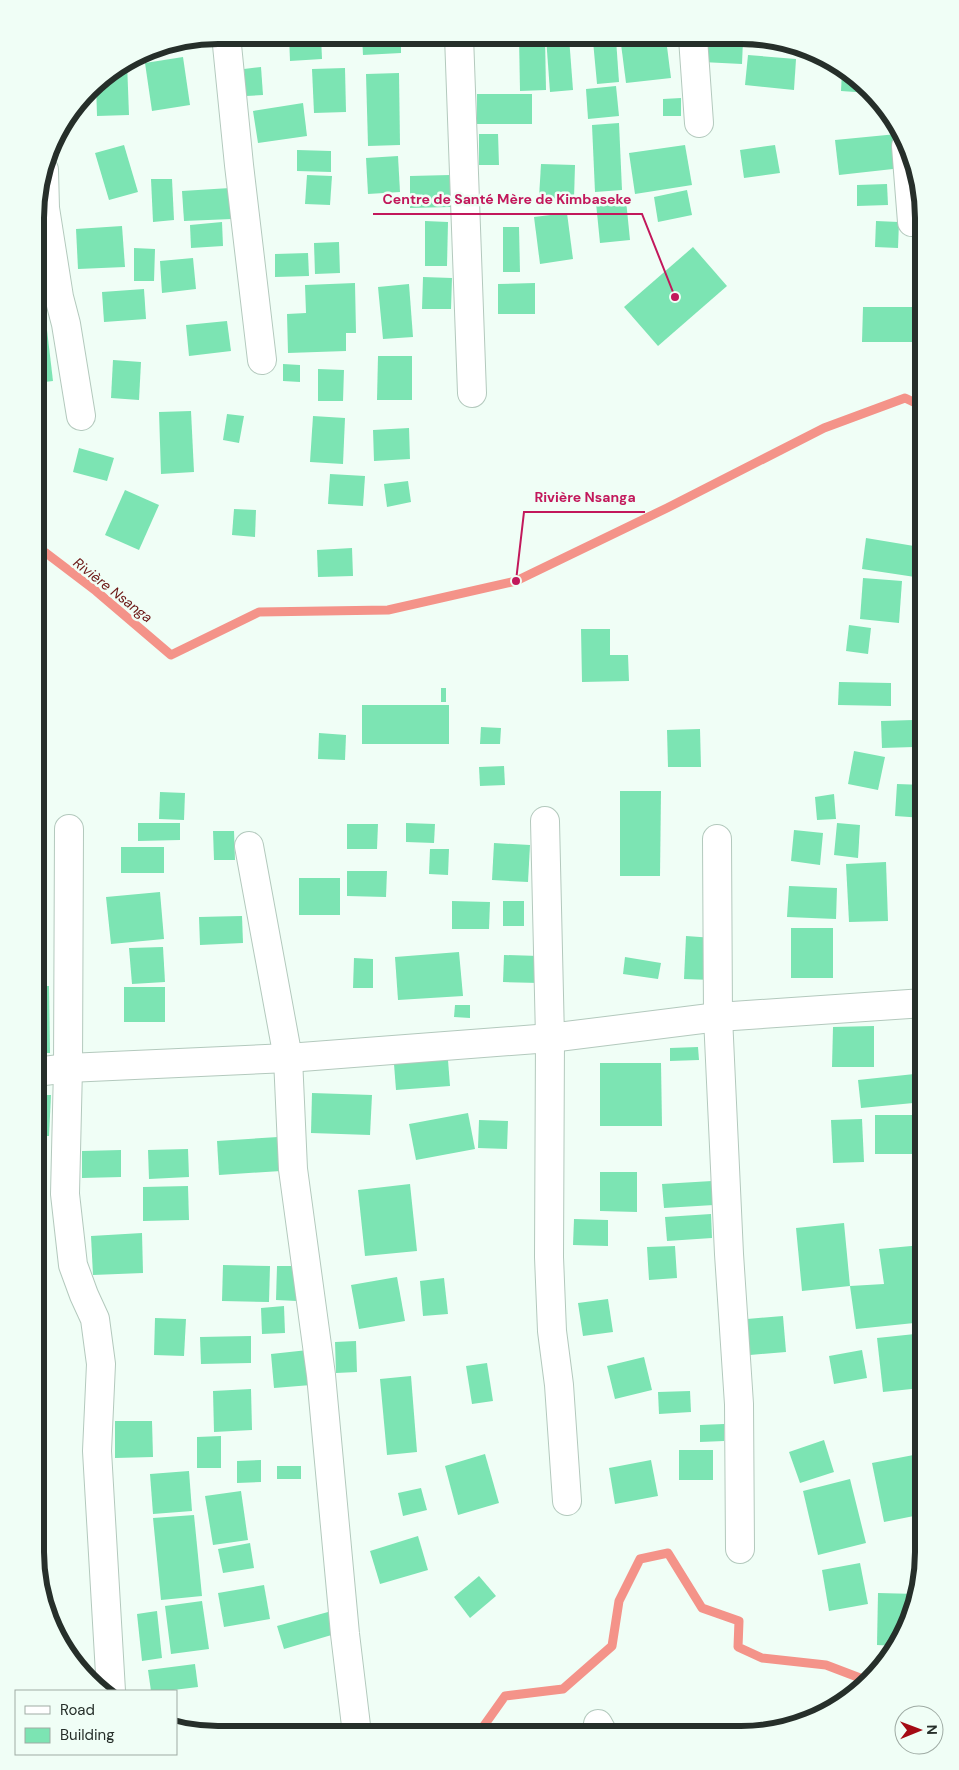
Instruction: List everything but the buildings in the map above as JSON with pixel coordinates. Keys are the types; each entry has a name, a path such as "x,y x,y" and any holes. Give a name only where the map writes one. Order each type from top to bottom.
{"street":[{"path":"227,44 262,360"},
{"path":"459,44 472,393"},
{"path":"693,44 699,123"},
{"path":"908,169 912,222"},
{"path":"45,200 59,297 66,324 81,416"},
{"path":"545,821 550,1038 549,1257 552,1330 559,1385 567,1501"},
{"path":"69,829 68,1068 65,1194 73,1264 95,1319 101,1364 97,1451 111,1689"},
{"path":"717,839 718,1017 739,1404 740,1549"},
{"path":"249,846 288,1058 293,1169 321,1375 344,1624 356,1726"},
{"path":"44,1071 68,1068 288,1058 550,1038 718,1017 915,1004"}],"waterway":[{"name":"Rivière Nsanga","path":"44,552 96,591 171,655 259,612 388,610 516,581 667,508 824,428 905,398 915,403"},
{"path":"484,1726 505,1696 563,1689 612,1646 619,1601 640,1559 668,1553 702,1608 739,1621 738,1647 762,1658 826,1665 861,1678"}],"place":[{"name":"Centre de Santé Mère de Kimbaseke","path":"675,297"},
{"name":"Rivière Nsanga","path":"516,581"}]}
